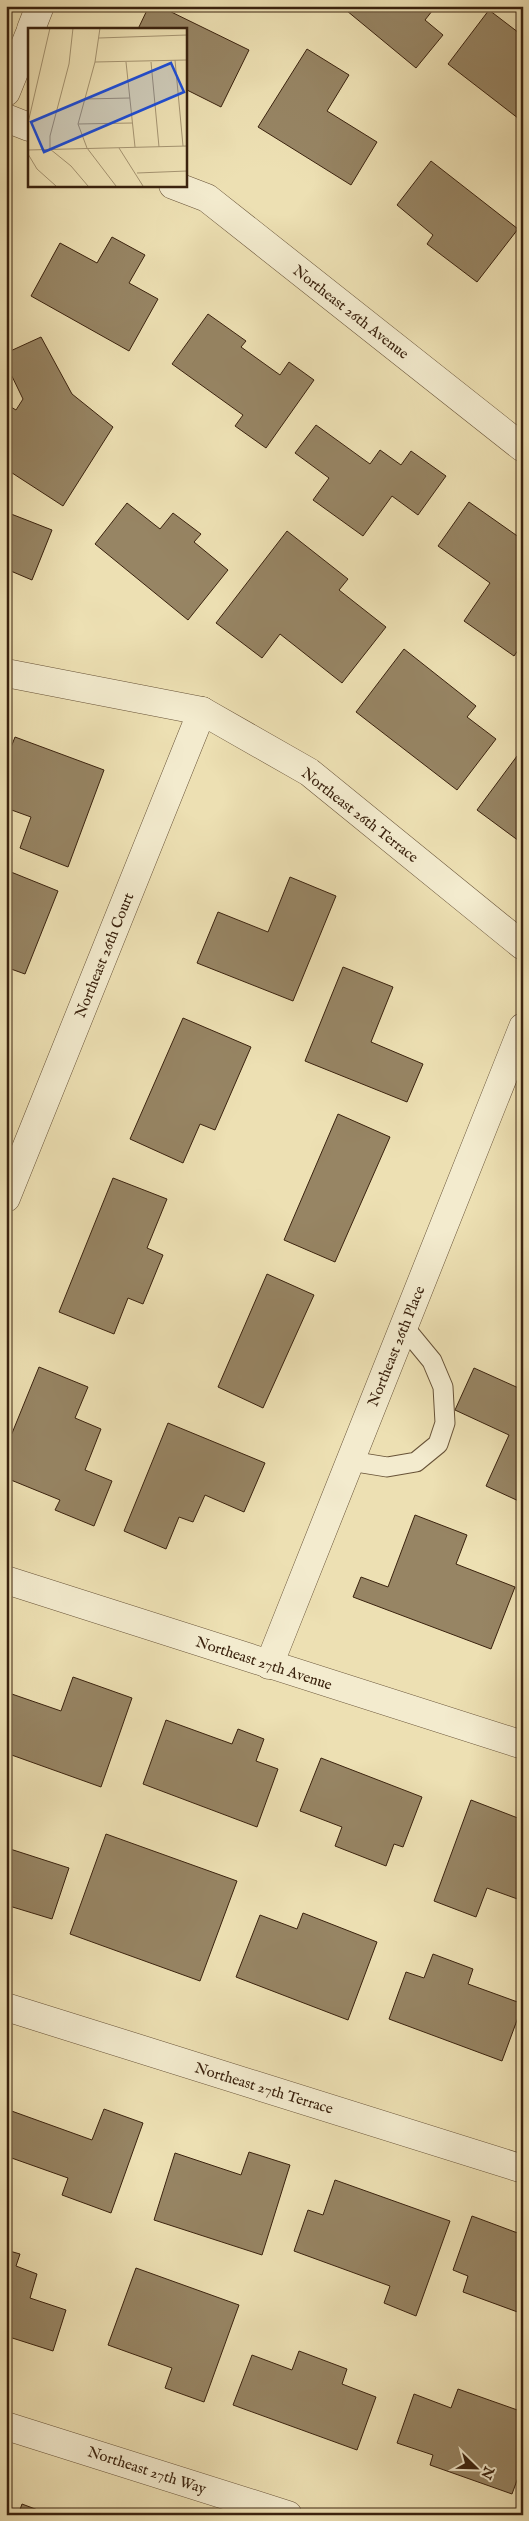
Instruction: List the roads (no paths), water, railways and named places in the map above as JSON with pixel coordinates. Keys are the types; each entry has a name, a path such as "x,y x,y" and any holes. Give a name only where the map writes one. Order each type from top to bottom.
{"street":[{"path":"31,28 40,6"},
{"path":"6,92 28,37"},
{"path":"6,118 28,127"},
{"name":"Northeast 26th Avenue","path":"176,186 206,198 523,448"},
{"name":"Northeast 26th Terrace","path":"6,673 202,711 309,772 523,946"},
{"name":"Northeast 26th Court","path":"6,1198 202,711"},
{"name":"Northeast 26th Place","path":"269,1666 523,1027"},
{"name":"Northeast 27th Avenue","path":"6,1580 269,1666 523,1745"},
{"name":"Northeast 27th Terrace","path":"6,2007 523,2169"},
{"name":"Northeast 27th Way","path":"6,2426 288,2515"}],"lane":[{"path":"350,1461 388,1467 416,1462 438,1444 445,1423 443,1388 432,1361 404,1326"}]}
